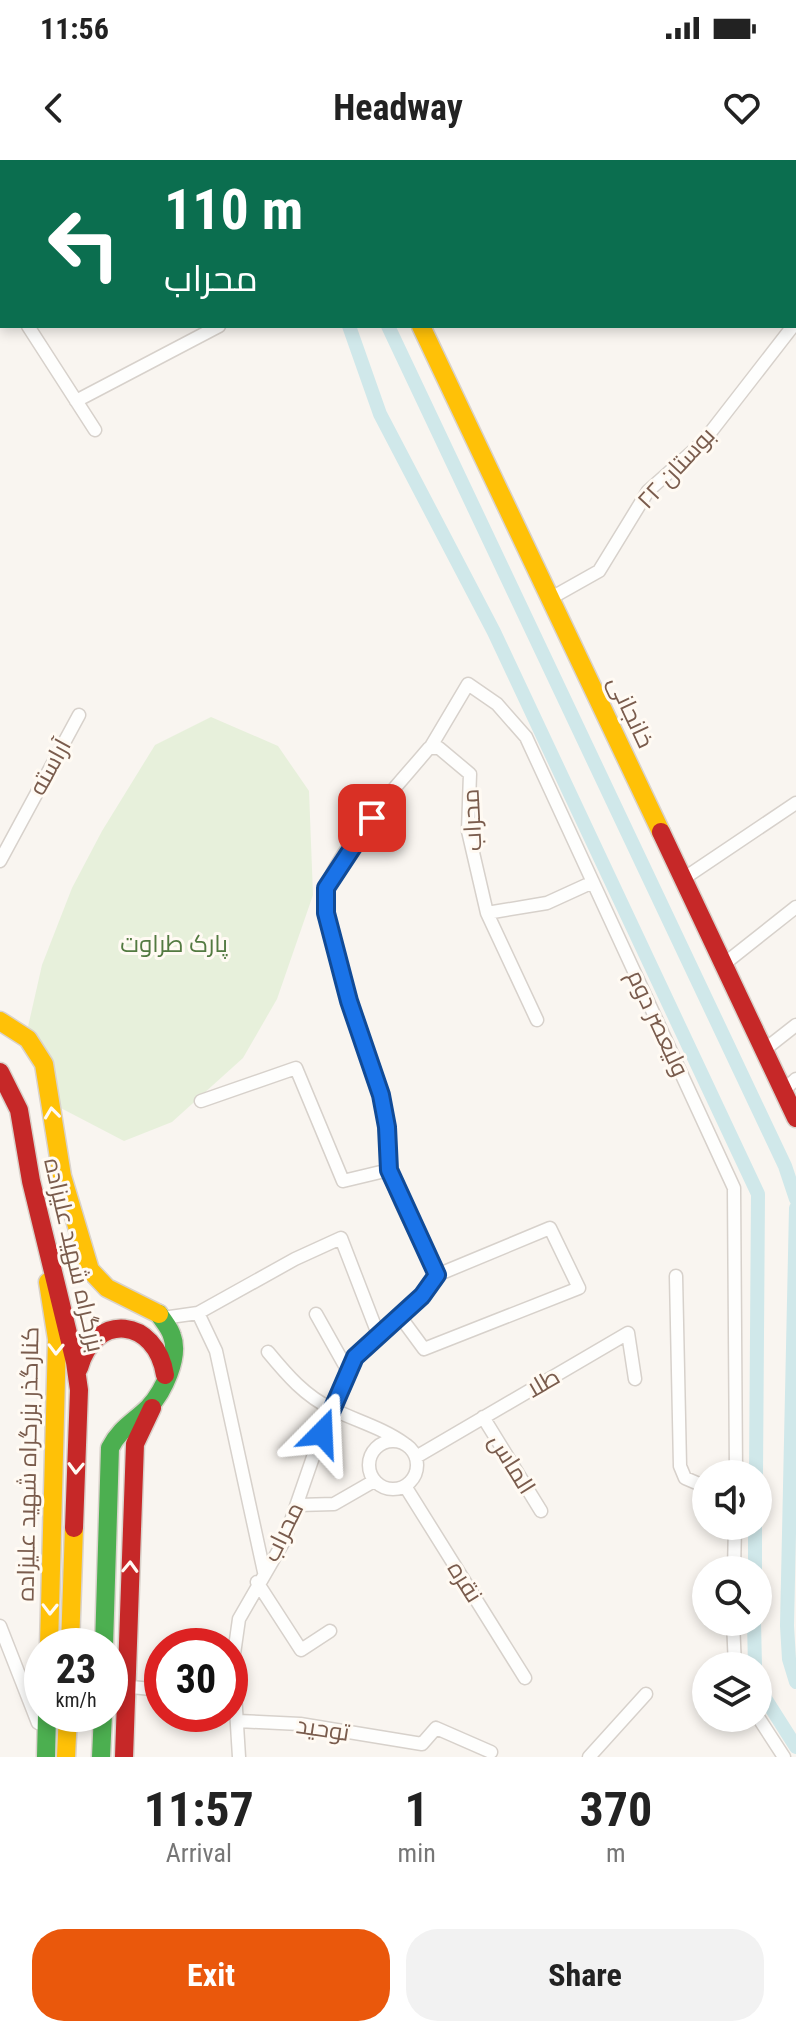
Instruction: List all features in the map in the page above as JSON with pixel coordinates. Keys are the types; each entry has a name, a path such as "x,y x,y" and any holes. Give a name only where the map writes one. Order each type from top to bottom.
{"main road":[{"name":"خانجانی","path":"422,328 764,1050 790,1085 796,1118"},
{"name":"بزرگراه شهید علیزاده","path":"0,1021 28,1039 44,1064 66,1197 91,1273 107,1288 163,1318"},
{"name":"بزرگراه شهید علیزاده","path":"0,1072 13,1091 19,1109 33,1189 64,1294 79,1390 71,1628"},
{"name":"کنارگذر بزرگراه شهید علیزاده","path":"33,1189 57,1339 49,1628"},
{"path":"124,1757 135,1444 162,1388 174,1344 163,1318"},
{"path":"79,1390 79,1366 85,1349 100,1334 120,1327 141,1331 155,1342 164,1361 162,1388 151,1406 120,1429 110,1448 105,1628"},
{"path":"46,1757 47,1732"},
{"path":"66,1757 67,1732"},
{"path":"101,1757 102,1732"}],"street":[{"path":"29,328 95,430"},
{"path":"76,401 215,328"},
{"name":"بوستان ۲۲","path":"551,598 599,571 648,491 703,442 791,328"},
{"name":"ولیعصر دوم","path":"430,748 468,684 497,704 526,737 734,1188 736,1460"},
{"name":"آراسته","path":"0,861 79,715"},
{"path":"399,1315 424,1349 579,1288 550,1228 437,1275 389,1170 387,1127 381,1095 349,1001 326,913 326,888 341,860 430,748"},
{"name":"محراب","path":"430,748 439,748 470,774 468,831 487,913 537,1020"},
{"path":"683,879 796,803"},
{"path":"487,913 547,903 593,882"},
{"path":"724,964 796,907"},
{"path":"764,1050 796,1025"},
{"path":"201,1101 296,1068 343,1181 389,1170"},
{"path":"163,1318 198,1313 295,1259 341,1238 378,1334"},
{"name":"محراب","path":"238,1628 239,1619 261,1577 284,1541 330,1408 355,1357 431,1286 437,1275"},
{"path":"676,1276 680,1466 685,1478 692,1481"},
{"path":"198,1313 216,1351 261,1577 301,1650 330,1631"},
{"path":"316,1314 348,1371"},
{"name":"طلا","path":"416,1457 628,1333 635,1379"},
{"path":"268,1352 297,1387 330,1408 389,1433 405,1444 416,1457 415,1477 405,1486 389,1489 374,1481 369,1468 374,1449 389,1441 405,1444"},
{"name":"الماس","path":"483,1417 541,1511"},
{"path":"298,1505 334,1504 374,1481"},
{"name":"نقره","path":"405,1486 525,1678"},
{"path":"0,1626 24,1687"},
{"path":"131,1687 144,1688"},
{"path":"589,1757 646,1694"},
{"name":"توحید","path":"248,1721 300,1724 422,1744 436,1728 491,1752"},
{"name":"محراب","path":"238,1732 239,1757"},
{"path":"768,1732 784,1757"}],"green space":[{"name":"پارک طراوت","path":"211,717 278,746 309,791 313,895 277,999 243,1058 172,1122 124,1141 55,1105 25,1040 42,965 72,888 102,831 155,745"}],"waterway":[{"path":"350,328 380,414 494,632 758,1194 756,1460"},
{"path":"389,328 785,1166 796,1199"},
{"path":"796,1208 787,1626 789,1659 796,1682"},
{"path":"755,1540 755,1556"},
{"path":"754,1636 755,1652"},
{"path":"772,1709 796,1747"}],"traffic: fast":[{"path":"105,1628 110,1448 123,1430 154,1401 169,1374 174,1344 170,1330 159,1314"},
{"path":"46,1757 47,1732"},
{"path":"101,1757 102,1732"}],"traffic: slow":[{"path":"422,328 661,832"},
{"path":"0,1021 28,1039 44,1064 62,1176 90,1270 107,1288 159,1314"},
{"path":"48,1282 57,1339 49,1628"},
{"path":"71,1628 74,1528"},
{"path":"66,1757 67,1732"}],"traffic: jam":[{"path":"661,832 796,1118"},
{"path":"0,1072 19,1110 31,1181 75,1362 79,1390 74,1528"},
{"path":"79,1368 87,1350 98,1337 111,1330 125,1329 138,1333 150,1342 159,1356 165,1375"},
{"path":"124,1757 135,1444 152,1408"}],"route":[{"path":"322,1433 330,1408 355,1357 422,1296 437,1275 389,1170 387,1127 381,1095 349,1001 326,913 326,888 341,860 372,818"}]}
